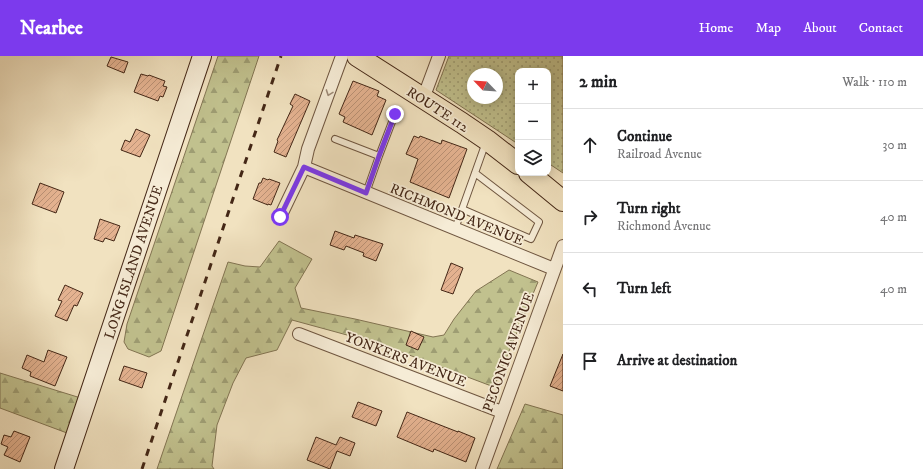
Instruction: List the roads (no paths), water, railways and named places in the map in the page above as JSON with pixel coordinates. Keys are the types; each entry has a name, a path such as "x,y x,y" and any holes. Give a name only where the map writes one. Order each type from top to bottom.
{"main road":[{"name":"ROUTE 112","path":"357,56 462,123 515,162"},
{"path":"533,176 563,201"}],"street":[{"name":"LONG ISLAND AVENUE","path":"64,469 202,56"},
{"path":"280,217 304,167 308,149 342,56"},
{"path":"423,99 439,56"},
{"name":"RICHMOND AVENUE","path":"304,167 554,270"},
{"name":"PECONIC AVENUE","path":"482,469 563,246"},
{"name":"YONKERS AVENUE","path":"299,334 502,412"}],"lane":[{"path":"366,193 395,114"},
{"path":"335,139 379,156"},
{"path":"455,229 487,140"},
{"path":"462,209 531,239 539,222 475,173"}],"railway":[{"path":"142,469 281,56"}]}
